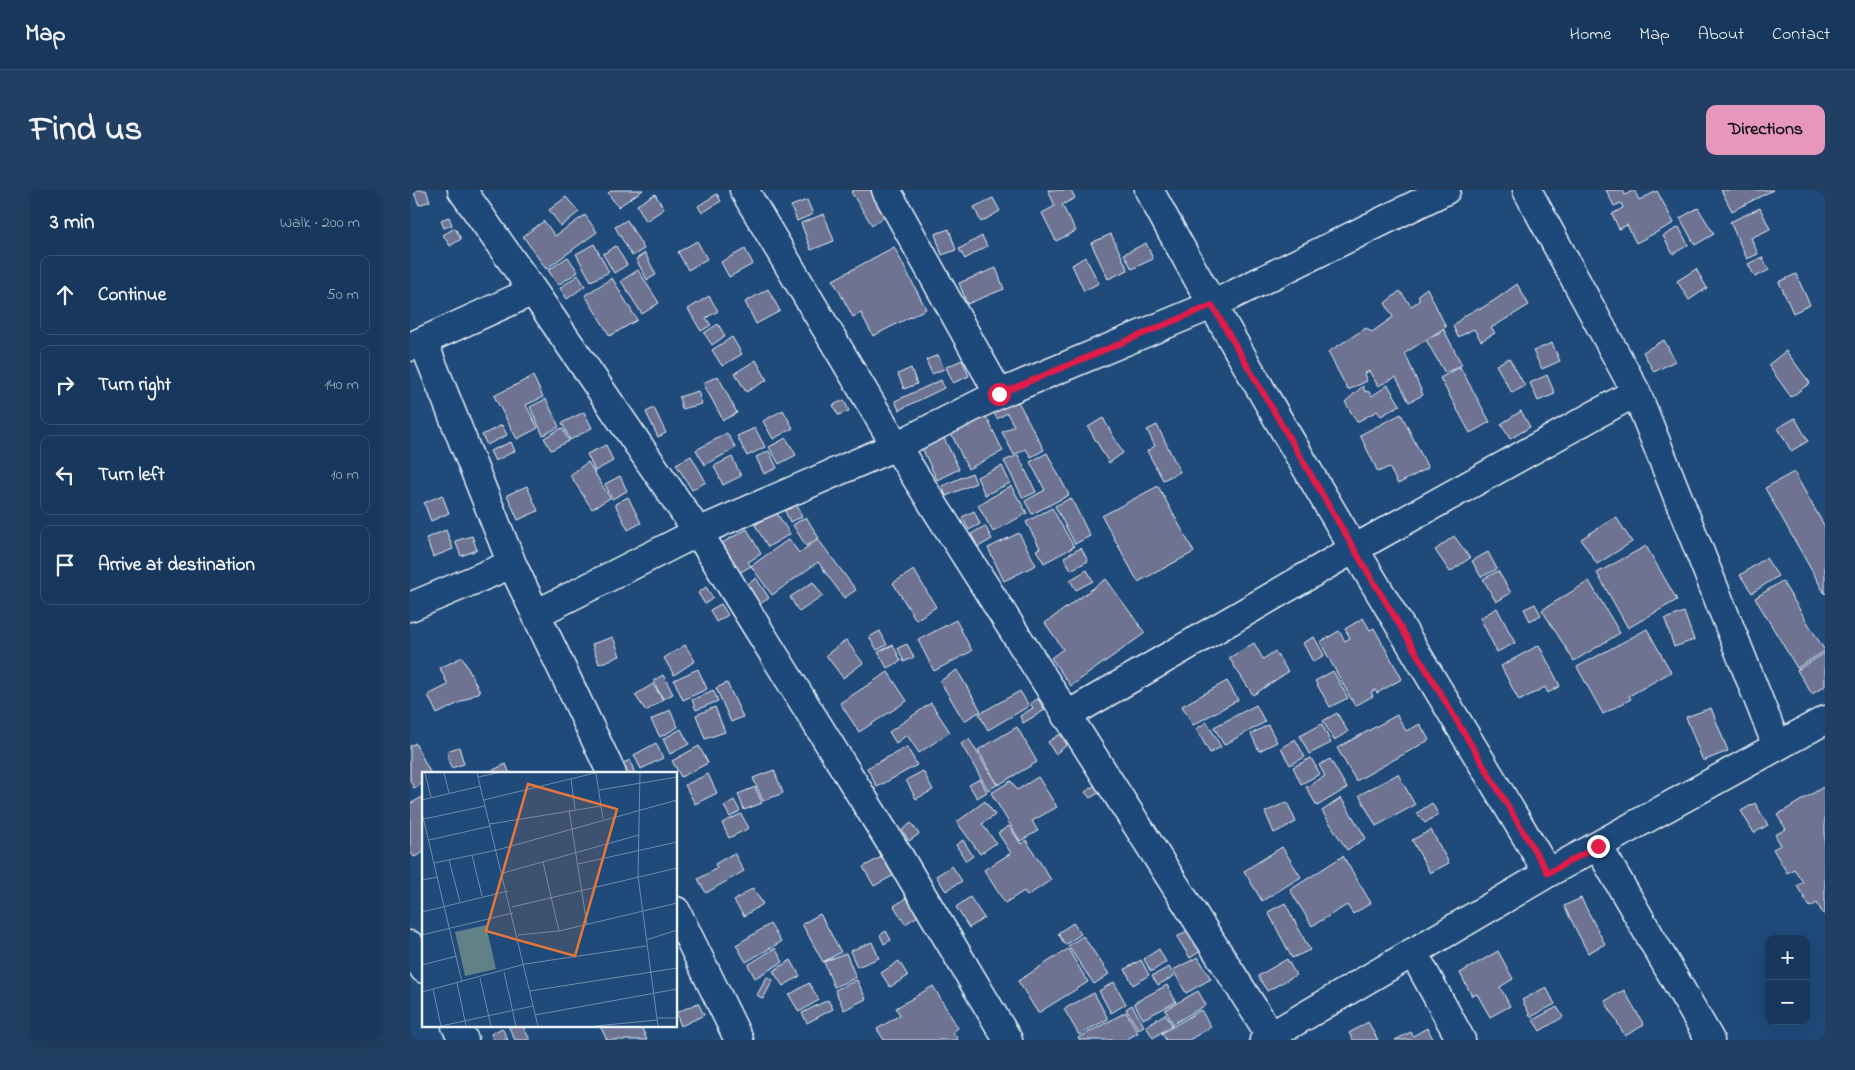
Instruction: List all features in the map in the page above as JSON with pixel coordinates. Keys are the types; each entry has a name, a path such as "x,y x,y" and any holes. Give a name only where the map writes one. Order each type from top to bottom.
{"street":[{"path":"462,190 533,290 698,532 900,858 1008,1040"},
{"path":"744,190 896,446 1267,1038 1548,873 1825,720"},
{"path":"886,190 999,394"},
{"path":"1149,190 1212,305 1354,549 1548,873"},
{"path":"536,614 698,532 896,446 999,394 1212,305 1446,190"},
{"path":"1527,190 1636,392 1777,746"},
{"path":"533,290 416,344 512,564 611,772"},
{"path":"1066,716 1354,549 1636,392"},
{"path":"410,606 512,564"},
{"path":"1598,846 1710,1040"},
{"path":"678,915 739,1040"},
{"path":"410,945 422,966"},
{"path":"1413,952 1461,1040"},
{"path":"457,1028 464,1040"}],"building":[{"path":"413,190 426,190 430,201 419,205"},
{"path":"613,190 643,190 618,207 608,193"},
{"path":"854,190 876,190 891,213 872,225 851,192"},
{"path":"1048,190 1071,190 1075,198 1062,205 1076,231 1056,241 1042,213 1055,206"},
{"path":"1606,190 1623,190 1625,195 1634,190 1639,200 1657,191 1674,223 1636,243 1627,225 1619,229 1612,214 1623,208 1621,203 1614,206"},
{"path":"1721,190 1773,190 1732,211"},
{"path":"655,194 664,209 646,221 637,205"},
{"path":"717,194 721,201 702,213 698,206"},
{"path":"566,197 579,212 561,226 549,210"},
{"path":"993,198 1000,211 981,222 974,207"},
{"path":"807,200 813,214 797,221 791,206"},
{"path":"1698,208 1714,234 1695,245 1680,218"},
{"path":"1760,208 1770,229 1751,238 1758,254 1747,259 1730,222"},
{"path":"824,214 834,241 811,250 801,223"},
{"path":"585,215 597,232 546,269 523,236 544,221 555,236"},
{"path":"449,217 452,225 444,228 441,220"},
{"path":"627,220 644,249 632,256 615,227"},
{"path":"1679,227 1688,245 1673,254 1663,236"},
{"path":"455,228 461,239 450,246 443,235"},
{"path":"949,229 956,250 942,255 935,234"},
{"path":"1111,234 1128,270 1108,279 1091,243"},
{"path":"982,236 987,246 965,259 959,249"},
{"path":"697,241 707,259 688,270 678,252"},
{"path":"1146,243 1153,259 1132,269 1124,254"},
{"path":"594,244 609,272 591,281 576,254"},
{"path":"616,246 627,265 614,273 603,254"},
{"path":"894,247 926,309 873,336 861,313 853,317 833,280"},
{"path":"745,249 753,264 729,277 721,262"},
{"path":"645,253 656,275 647,280 636,259"},
{"path":"568,257 578,272 558,285 548,270"},
{"path":"1085,257 1099,283 1084,291 1072,265"},
{"path":"1762,257 1769,270 1755,277 1748,264"},
{"path":"996,268 1004,289 967,304 959,283"},
{"path":"1696,269 1707,288 1689,300 1677,281"},
{"path":"638,270 659,303 642,314 621,281"},
{"path":"1796,274 1810,305 1793,313 1779,282"},
{"path":"578,275 585,286 567,299 560,288"},
{"path":"612,278 637,320 610,336 585,295"},
{"path":"1517,284 1529,305 1491,328 1495,333 1481,341 1474,329 1458,337 1453,326 1464,316 1495,300"},
{"path":"1427,288 1446,327 1405,353 1423,395 1409,402 1396,377 1378,386 1369,371 1364,374 1367,381 1348,390 1328,352 1366,328 1372,332 1393,317 1385,303 1400,291 1411,306 1419,301 1419,294"},
{"path":"768,289 780,311 756,324 745,302"},
{"path":"709,296 718,311 706,318 711,325 701,331 688,309"},
{"path":"718,324 725,336 712,345 704,333"},
{"path":"1444,330 1462,365 1445,373 1426,340"},
{"path":"732,337 742,354 722,366 712,350"},
{"path":"1664,340 1675,361 1654,372 1643,352"},
{"path":"1552,343 1560,361 1542,369 1533,351"},
{"path":"1786,351 1810,383 1791,397 1768,365"},
{"path":"938,355 944,369 932,374 926,360"},
{"path":"1509,358 1525,386 1512,393 1496,365"},
{"path":"756,360 767,380 746,392 735,373"},
{"path":"962,360 969,376 953,383 946,367"},
{"path":"1460,367 1490,422 1470,433 1440,378"},
{"path":"911,368 917,384 904,389 898,374"},
{"path":"1547,375 1555,394 1538,401 1530,383"},
{"path":"533,376 543,397 526,405 538,428 517,439 494,396"},
{"path":"718,376 737,413 723,420 703,383"},
{"path":"941,380 944,388 899,410 895,401"},
{"path":"1388,385 1400,405 1381,416 1377,411 1357,422 1345,402 1363,386 1365,392 1368,391 1372,396"},
{"path":"698,391 702,404 682,409 679,397"},
{"path":"1014,394 1044,450 1031,457 1026,449 1014,455 1002,432 1014,426 1007,413 997,419 991,407"},
{"path":"546,399 559,427 543,435 530,407"},
{"path":"844,400 849,411 838,415 833,405"},
{"path":"654,408 666,433 658,437 646,412"},
{"path":"783,410 793,428 773,439 763,421"},
{"path":"1521,411 1530,427 1510,439 1501,424"},
{"path":"584,412 592,428 570,440 562,423"},
{"path":"984,412 1003,451 968,469 949,429"},
{"path":"1401,414 1428,468 1398,484 1389,467 1378,472 1360,435"},
{"path":"1103,418 1123,453 1109,463 1088,427"},
{"path":"1795,418 1808,441 1791,451 1778,428"},
{"path":"502,425 507,435 487,445 482,435"},
{"path":"1157,425 1180,472 1163,480 1147,451 1155,446 1147,430"},
{"path":"562,428 569,441 551,450 544,438"},
{"path":"755,428 765,447 747,456 737,436"},
{"path":"727,433 736,448 705,465 696,450"},
{"path":"786,438 796,455 779,464 769,447"},
{"path":"944,438 959,469 937,480 922,448"},
{"path":"511,442 515,451 495,461 490,451"},
{"path":"606,445 613,461 595,471 587,454"},
{"path":"769,451 777,468 764,474 756,457"},
{"path":"1047,453 1069,495 1032,514 1025,501 1045,490 1030,462"},
{"path":"1018,455 1036,492 1023,498 1004,461"},
{"path":"691,456 706,482 692,490 676,464"},
{"path":"732,457 741,476 723,485 714,466"},
{"path":"588,462 610,498 592,509 570,475"},
{"path":"1002,466 1010,483 985,495 977,477"},
{"path":"1794,472 1825,527 1825,594 1765,488"},
{"path":"972,473 976,483 946,496 942,486"},
{"path":"620,476 627,491 612,499 605,484"},
{"path":"527,486 538,511 518,520 507,495"},
{"path":"1011,486 1027,513 993,532 978,505"},
{"path":"1158,486 1194,552 1138,582 1102,516"},
{"path":"442,495 449,513 431,521 424,503"},
{"path":"628,497 641,523 628,530 615,504"},
{"path":"1071,498 1090,536 1075,544 1055,506"},
{"path":"795,501 802,517 790,522 783,506"},
{"path":"1052,508 1074,547 1044,563 1036,550 1040,548 1026,522"},
{"path":"974,511 980,524 969,530 962,517"},
{"path":"776,512 790,534 768,547 755,525"},
{"path":"806,517 819,538 806,546 793,525"},
{"path":"1616,517 1632,542 1597,564 1581,539"},
{"path":"985,526 992,539 978,547 971,534"},
{"path":"747,529 761,554 748,562 751,566 739,573 722,543"},
{"path":"446,530 453,549 433,557 426,538"},
{"path":"1019,533 1036,565 1004,581 988,548"},
{"path":"472,536 477,550 461,556 455,541"},
{"path":"1454,536 1470,558 1450,572 1435,550"},
{"path":"789,539 799,553 818,539 856,590 844,598 818,562 772,595 751,566"},
{"path":"1646,546 1677,600 1628,628 1597,573"},
{"path":"1081,548 1088,561 1071,570 1064,557"},
{"path":"1488,552 1497,569 1481,577 1472,561"},
{"path":"1766,558 1778,576 1752,593 1740,575"},
{"path":"914,570 936,607 916,620 893,583"},
{"path":"1087,570 1093,581 1076,590 1070,580"},
{"path":"1498,571 1511,593 1496,602 1483,579"},
{"path":"756,578 769,598 758,605 745,586"},
{"path":"1106,579 1145,633 1071,686 1051,658 1063,649 1045,623"},
{"path":"1589,581 1620,633 1574,661 1542,610"},
{"path":"1782,581 1825,651 1797,668 1755,598"},
{"path":"813,582 823,596 799,612 790,597"},
{"path":"706,587 713,598 705,604 698,593"},
{"path":"721,604 728,615 716,622 710,610"},
{"path":"1535,604 1541,615 1530,621 1524,609"},
{"path":"1497,608 1515,643 1497,652 1480,618"},
{"path":"1684,612 1694,640 1674,647 1665,619"},
{"path":"1363,618 1370,630 1374,628 1402,679 1377,693 1375,690 1371,692 1373,696 1355,706 1320,642 1339,631 1345,641 1350,638 1345,629"},
{"path":"956,620 972,651 934,671 918,640"},
{"path":"1647,629 1671,672 1629,696 1631,699 1603,714 1577,667"},
{"path":"880,631 887,645 877,650 869,637"},
{"path":"613,637 620,656 599,664 592,644"},
{"path":"1314,637 1324,655 1313,662 1303,643"},
{"path":"846,640 863,663 843,678 826,655"},
{"path":"1254,643 1263,659 1275,651 1288,672 1253,695 1229,658"},
{"path":"907,644 914,657 904,662 898,648"},
{"path":"685,645 695,661 674,675 664,658"},
{"path":"893,645 901,661 887,668 878,652"},
{"path":"1539,645 1560,686 1548,693 1545,687 1519,701 1501,666"},
{"path":"1825,653 1825,686 1812,694 1797,670"},
{"path":"462,657 480,692 437,714 428,695 448,685 440,668"},
{"path":"698,669 707,689 683,700 674,680"},
{"path":"957,670 981,711 964,721 940,681"},
{"path":"1333,671 1348,698 1330,707 1315,681"},
{"path":"888,672 907,701 859,732 840,703"},
{"path":"663,675 673,694 663,699 653,681"},
{"path":"1227,681 1238,700 1193,725 1182,706"},
{"path":"727,683 743,717 731,722 716,688"},
{"path":"653,684 663,700 646,711 635,695"},
{"path":"713,690 718,701 696,710 692,700"},
{"path":"1020,691 1029,706 988,730 979,714"},
{"path":"1038,699 1045,710 1023,723 1020,716 1033,708 1030,703"},
{"path":"931,703 950,732 919,753 907,735 896,743 889,732"},
{"path":"1256,705 1265,722 1224,745 1214,727"},
{"path":"715,707 725,732 705,739 696,715"},
{"path":"1711,708 1728,751 1703,761 1686,717"},
{"path":"670,710 678,727 660,737 651,720"},
{"path":"1337,713 1348,732 1334,740 1323,721"},
{"path":"1397,715 1406,731 1420,724 1429,740 1356,781 1337,748"},
{"path":"1207,722 1221,747 1210,753 1196,729"},
{"path":"1322,724 1331,743 1309,754 1300,736"},
{"path":"1268,725 1277,742 1259,751 1251,734"},
{"path":"1017,727 1037,762 998,785 978,750"},
{"path":"681,729 689,744 670,754 663,739"},
{"path":"1060,734 1067,745 1055,754 1048,742"},
{"path":"969,739 997,785 988,790 961,744"},
{"path":"1295,739 1305,757 1290,765 1281,748"},
{"path":"415,743 430,772 422,772 422,784 414,788 410,780 410,746"},
{"path":"656,743 663,758 641,769 634,755"},
{"path":"699,746 708,763 681,777 672,761"},
{"path":"459,747 464,764 451,768 447,751"},
{"path":"907,747 917,765 877,787 867,768"},
{"path":"1311,758 1320,774 1301,784 1293,767"},
{"path":"1330,759 1347,788 1317,806 1306,787 1325,776 1319,765"},
{"path":"630,760 634,772 618,772 616,766"},
{"path":"506,764 509,772 489,772"},
{"path":"774,770 783,793 763,801 753,778"},
{"path":"923,771 933,790 916,799 906,780"},
{"path":"708,774 717,793 695,804 685,785"},
{"path":"1398,774 1415,805 1376,826 1359,795"},
{"path":"1038,777 1057,807 1032,821 1038,831 1020,841 991,793 1011,781 1017,790"},
{"path":"980,779 987,792 977,798 969,785"},
{"path":"1095,785 1100,792 1090,798 1085,792"},
{"path":"1825,786 1825,913 1823,914 1817,903 1810,907 1797,886 1803,882 1794,869 1787,873 1773,849 1781,845 1775,835 1786,829 1777,815"},
{"path":"755,787 762,803 744,810 738,794"},
{"path":"422,797 422,853 414,857 410,851 410,804"},
{"path":"1341,798 1366,838 1347,850 1322,811"},
{"path":"734,800 740,811 730,817 724,806"},
{"path":"985,801 995,815 982,824 996,843 980,854 957,822"},
{"path":"1287,802 1296,822 1274,833 1265,812"},
{"path":"1432,803 1438,814 1425,823 1417,813"},
{"path":"1755,803 1768,825 1754,833 1741,811"},
{"path":"741,814 749,828 729,838 722,823"},
{"path":"911,823 919,834 909,841 902,830"},
{"path":"1009,826 1021,844 1026,840 1051,880 1027,896 1024,891 1005,903 984,870 1011,853 998,833"},
{"path":"1431,830 1449,863 1430,873 1412,840"},
{"path":"963,840 973,856 966,861 956,845"},
{"path":"1282,847 1301,877 1262,901 1244,871"},
{"path":"734,853 744,871 706,893 698,879 717,868 715,864"},
{"path":"885,855 896,874 874,886 863,867"},
{"path":"1343,856 1371,903 1353,914 1347,905 1312,926 1290,890"},
{"path":"952,866 962,881 946,891 936,876"},
{"path":"753,888 763,904 744,916 734,901"},
{"path":"970,897 984,918 969,928 956,907"},
{"path":"906,898 918,916 905,924 894,906"},
{"path":"1581,898 1605,944 1588,953 1564,906"},
{"path":"1285,903 1310,950 1292,958 1268,912"},
{"path":"820,914 841,952 823,962 802,924"},
{"path":"1073,923 1081,934 1065,945 1058,933"},
{"path":"770,924 781,942 746,962 736,945"},
{"path":"1193,927 1205,948 1190,958 1177,937"},
{"path":"886,931 891,940 884,944 880,935"},
{"path":"1083,936 1109,974 1094,984 1068,946"},
{"path":"872,942 879,958 857,967 850,951"},
{"path":"775,948 783,962 755,978 748,965"},
{"path":"1068,949 1088,982 1038,1013 1018,981"},
{"path":"1159,949 1166,962 1151,972 1144,959"},
{"path":"1498,951 1513,979 1500,987 1510,1006 1490,1017 1477,994 1472,996 1460,973"},
{"path":"846,953 856,978 834,987 824,962"},
{"path":"1198,957 1211,979 1186,993 1173,970"},
{"path":"1287,959 1296,975 1267,991 1258,976"},
{"path":"791,960 800,976 783,986 773,971"},
{"path":"1141,960 1149,975 1133,985 1125,969"},
{"path":"899,961 908,976 890,987 881,973"},
{"path":"1169,967 1174,976 1158,985 1152,976"},
{"path":"767,977 773,980 763,999 757,995"},
{"path":"857,980 866,999 844,1010 835,990"},
{"path":"1114,982 1126,1004 1111,1013 1099,991"},
{"path":"809,983 819,1000 799,1012 789,995"},
{"path":"1167,985 1176,1002 1143,1019 1134,1003"},
{"path":"933,986 958,1028 953,1032 958,1040 884,1040 877,1029 900,1015 896,1008"},
{"path":"1546,987 1555,1004 1531,1017 1522,1000"},
{"path":"1624,990 1644,1025 1625,1036 1605,1001"},
{"path":"1198,991 1206,1005 1173,1024 1165,1010"},
{"path":"1094,993 1108,1019 1079,1035 1064,1009"},
{"path":"828,1000 833,1009 807,1023 802,1013"},
{"path":"698,1003 704,1015 681,1026 678,1012"},
{"path":"1132,1005 1144,1026 1138,1029 1126,1009"},
{"path":"1557,1007 1563,1017 1540,1031 1533,1020"},
{"path":"1201,1010 1211,1027 1189,1040 1166,1040 1162,1033"},
{"path":"1126,1012 1138,1033 1128,1040 1080,1040 1078,1038"},
{"path":"1165,1014 1172,1025 1153,1038 1146,1026"},
{"path":"1368,1022 1378,1040 1353,1040 1349,1033"},
{"path":"502,1028 508,1040 494,1040 491,1034"},
{"path":"509,1028 524,1028 530,1040 515,1040"},
{"path":"601,1028 642,1028 647,1040 607,1040"},
{"path":"1427,1028 1434,1040 1395,1040 1411,1032 1413,1036"}],"route":[{"path":"999,394 1212,305 1354,549 1548,873 1598,846"}]}
